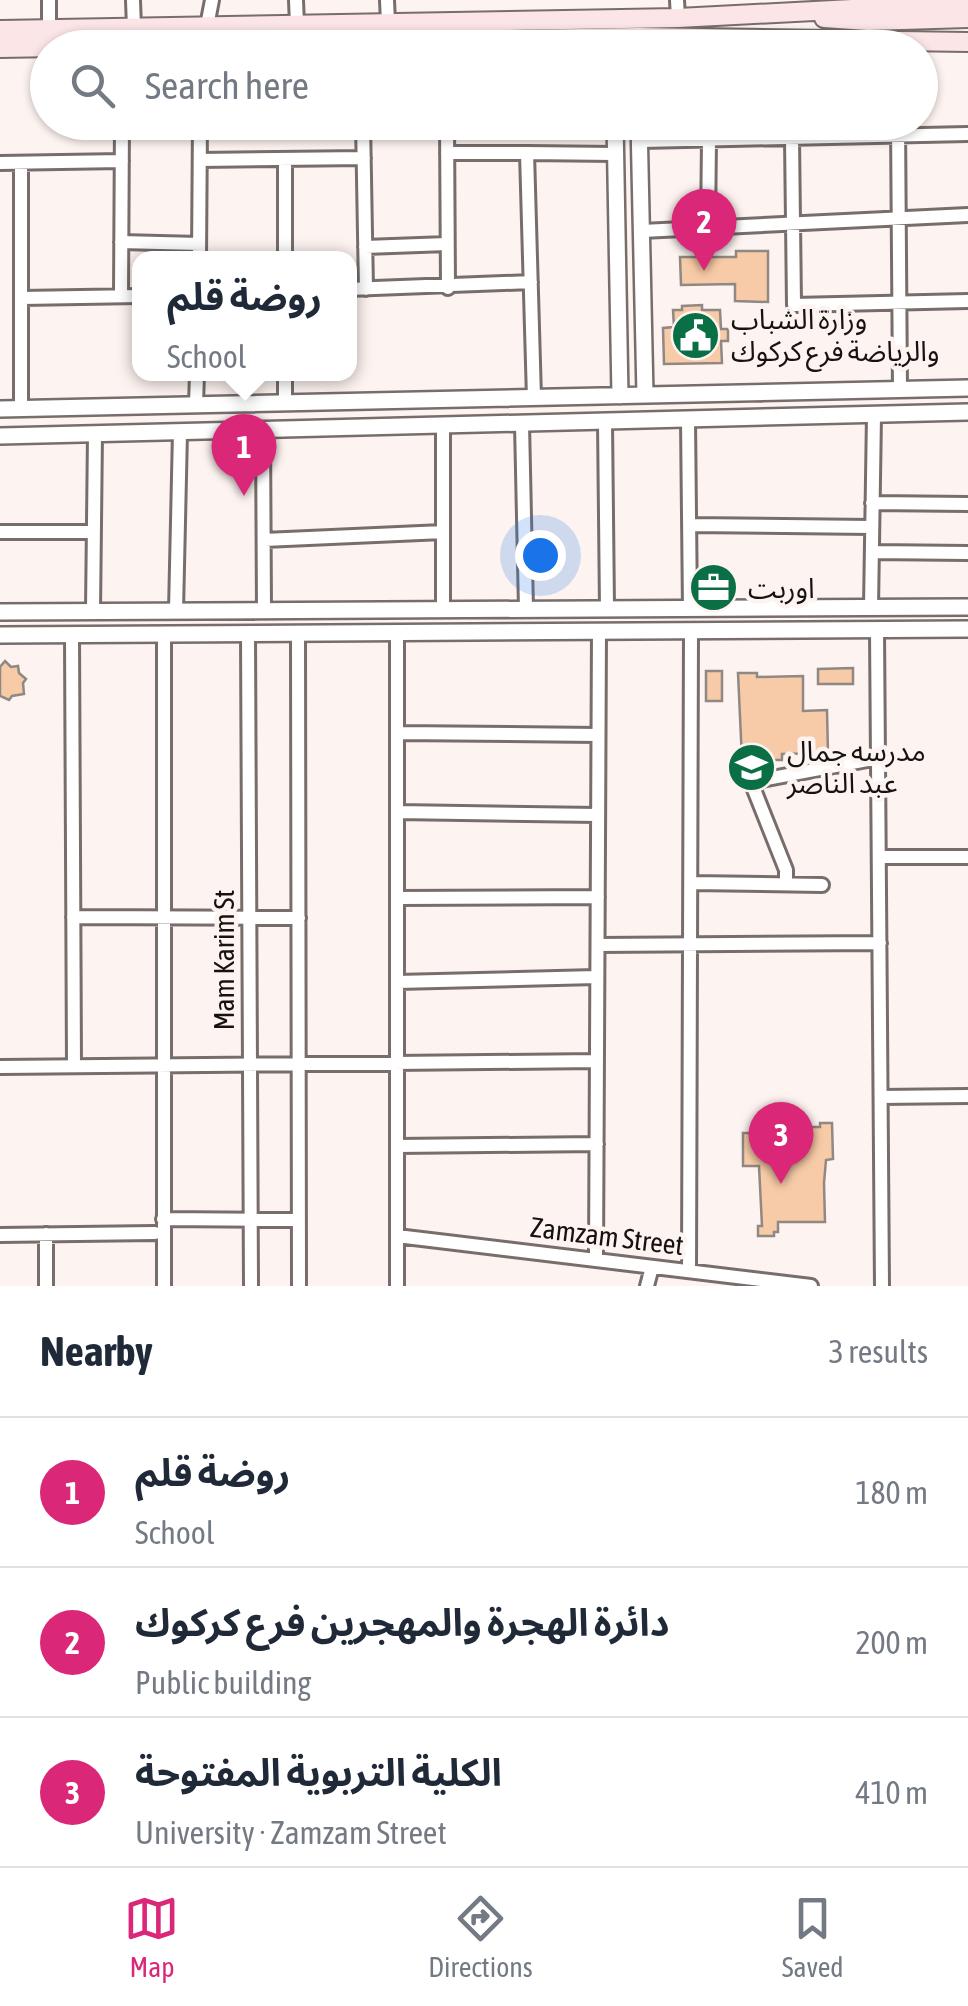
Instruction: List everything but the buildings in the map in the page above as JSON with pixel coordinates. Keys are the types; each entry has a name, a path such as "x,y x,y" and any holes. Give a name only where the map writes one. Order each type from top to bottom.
{"main road":[{"path":"0,30 388,23 678,9 789,11 968,3"},
{"path":"789,11 868,22 968,18"},
{"path":"938,31 968,29"},
{"path":"938,44 968,42"},
{"path":"0,48 30,48"}],"street":[{"path":"48,0 49,30"},
{"path":"134,0 134,28"},
{"path":"207,30 212,0"},
{"path":"296,0 296,25"},
{"path":"388,0 388,23"},
{"path":"938,132 968,134"},
{"path":"121,296 122,140"},
{"path":"121,242 199,251 200,140"},
{"path":"363,140 366,289"},
{"path":"447,140 448,288"},
{"path":"616,140 620,396"},
{"path":"645,395 640,142 709,140 708,228"},
{"path":"792,140 794,305 968,301"},
{"path":"898,140 900,390"},
{"path":"447,153 616,154"},
{"path":"527,153 534,398"},
{"path":"200,160 364,158"},
{"path":"285,159 285,251"},
{"path":"0,163 122,161"},
{"path":"21,162 21,409"},
{"path":"616,205 641,205"},
{"path":"642,231 968,215"},
{"path":"366,247 447,244"},
{"path":"357,289 531,282"},
{"path":"22,298 132,296"},
{"path":"196,381 196,404"},
{"path":"285,381 285,403"},
{"path":"0,409 968,388"},
{"path":"240,430 242,404"},
{"path":"0,436 968,412"},
{"path":"871,608 874,414"},
{"path":"688,420 690,609"},
{"path":"605,422 607,609"},
{"path":"522,424 526,609"},
{"path":"443,426 443,610"},
{"path":"263,430 264,610"},
{"path":"176,611 180,432"},
{"path":"93,611 96,434"},
{"path":"872,503 968,504"},
{"path":"689,525 872,527"},
{"path":"0,532 94,532"},
{"path":"264,540 443,532"},
{"path":"872,552 968,553"},
{"path":"0,612 968,608"},
{"path":"488,610 488,632"},
{"path":"0,635 968,629"},
{"path":"877,630 882,1286"},
{"path":"689,1271 691,631"},
{"path":"596,1260 598,632"},
{"path":"298,633 299,1286"},
{"path":"396,1286 397,633"},
{"path":"164,634 164,1286"},
{"name":"Mam Karim St","path":"248,634 251,1286"},
{"path":"72,635 74,1066"},
{"path":"397,733 598,734"},
{"path":"786,883 786,870 751,782 878,758"},
{"path":"397,812 598,815"},
{"path":"879,857 968,857"},
{"path":"691,883 822,885"},
{"path":"397,898 598,897"},
{"path":"73,917 299,918"},
{"path":"598,945 880,943"},
{"path":"397,982 596,977"},
{"path":"0,1067 597,1061"},
{"path":"881,1097 968,1096"},
{"path":"396,1146 597,1144"},
{"path":"163,1219 299,1220"},
{"path":"0,1235 155,1233"},
{"path":"46,1234 46,1286"},
{"name":"Zamzam Street","path":"397,1236 689,1271 722,1281 812,1286"},
{"path":"647,1286 652,1267"}],"place":[{"name":"دائرة الهجرة والمهجرين فرع كركوك","path":"704,271"},
{"name":"وزارة الشباب والرياضة فرع كركوك","path":"696,335"},
{"name":"روضة قلم","path":"244,496"},
{"name":"اوربت","path":"713,588"},
{"name":"مدرسه جمال عبد الناصر","path":"752,767"},
{"name":"الكلية التربوية المفتوحة","path":"781,1184"}]}
